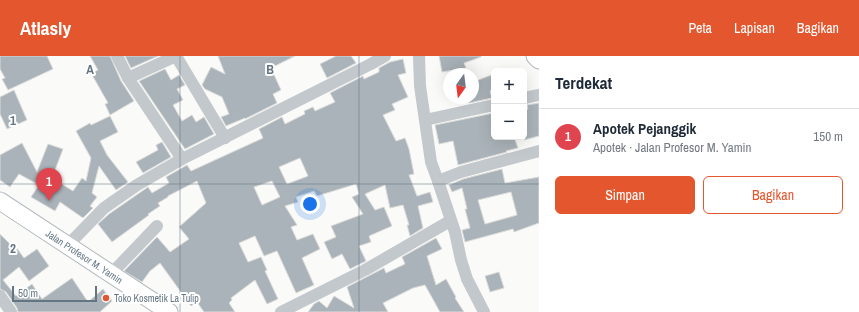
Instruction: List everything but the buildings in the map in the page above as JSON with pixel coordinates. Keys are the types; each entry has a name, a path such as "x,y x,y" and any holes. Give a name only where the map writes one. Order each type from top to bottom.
{"main road":[{"path":"535,56 539,60"},
{"name":"Jalan Profesor M. Yamin","path":"0,201 169,312"}],"street":[{"path":"117,56 128,78 182,159"},
{"path":"128,78 176,56 225,138"},
{"path":"68,245 104,208 137,185 182,159 385,56"},
{"path":"419,56 420,86 431,162 454,232 467,279 484,312"},
{"path":"527,97 539,95"},
{"path":"424,120 491,106"},
{"path":"438,181 461,172 539,151"},
{"path":"280,312 365,270 450,221"},
{"path":"111,274 157,226"},
{"path":"0,296 11,312"}],"place":[{"name":"Apotek Pejanggik","path":"49,201"},
{"name":"Toko Kosmetik La Tulip","path":"106,298"}]}
